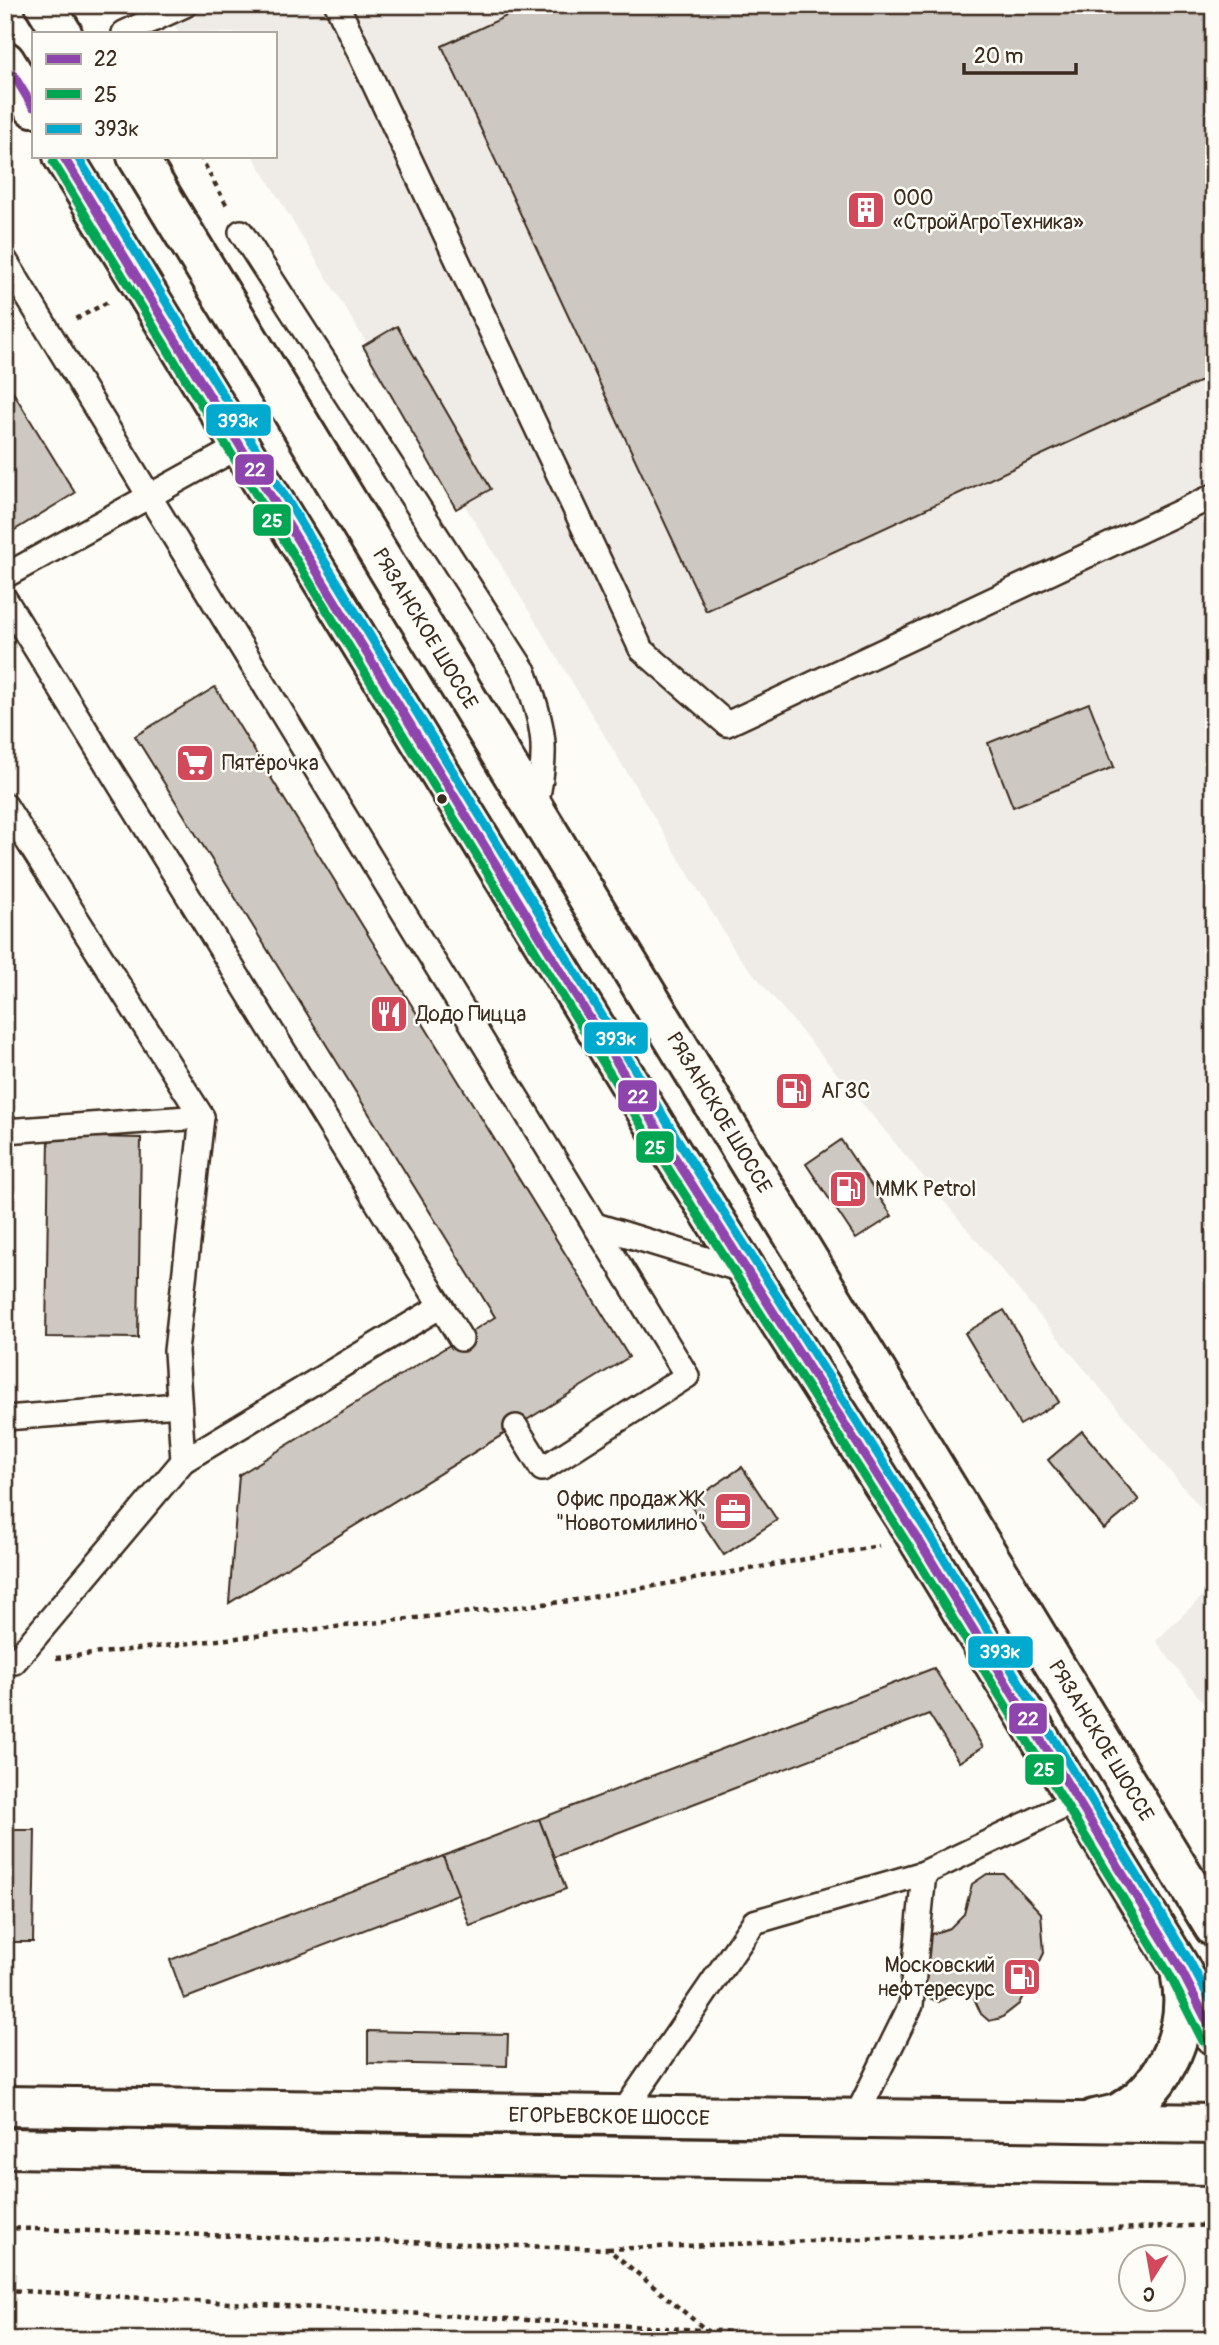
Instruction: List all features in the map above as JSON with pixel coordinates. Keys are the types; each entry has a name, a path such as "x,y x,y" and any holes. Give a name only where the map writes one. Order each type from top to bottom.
{"main road":[{"path":"45,5 61,32"},
{"path":"5,61 32,105"},
{"path":"64,158 748,1272 918,1539 1075,1801 1180,1968 1214,2035"},
{"name":"РЯЗАНСКОЕ ШОССЕ","path":"138,158 1214,1927"},
{"path":"1088,2120 1120,2112 1162,2072 1175,2050 1182,2024 1185,1994 1180,1968"},
{"name":"ЕГОРЬЕВСКОЕ ШОССЕ","path":"5,2106 620,2118 1088,2120 1214,2124"},
{"name":"ЕГОРЬЕВСКОЕ ШОССЕ","path":"5,2148 1214,2165"}],"lane":[{"path":"126,32 185,5"},
{"path":"337,5 641,649 727,724 1214,496"},
{"path":"241,232 524,671 542,719 545,769 534,809"},
{"path":"5,260 687,1376 542,1469 516,1427"},
{"path":"5,576 240,446"},
{"path":"5,599 461,1339"},
{"path":"5,806 202,1117 176,1352 183,1461"},
{"path":"5,1131 202,1117"},
{"path":"595,1225 748,1272"},
{"path":"14,1662 183,1461 440,1306"},
{"path":"5,1418 179,1405"},
{"path":"620,2118 754,1922 924,1873 1075,1801"},
{"path":"854,2121 911,2005 924,1873"}],"path":[{"path":"14,1662 570,1601 918,1539"},
{"path":"5,2228 608,2249 1214,2225"},
{"path":"608,2249 707,2330"},
{"path":"5,2290 770,2334 774,2340"}],"shaded area":[{"path":"162,5 1214,5 1214,1524 737,954 254,158 276,158 276,32 178,32"},
{"path":"1214,1588 1214,1717 1156,1641"}],"building":[{"name":"ООО «СтройАгроТехника»","path":"530,5 1214,5 1214,375 706,611 442,46"},
{"path":"397,326 491,489 456,509 363,346"},
{"path":"5,379 75,493 5,536"},
{"path":"215,687 629,1357 229,1603 239,1475 495,1317 135,736"},
{"path":"1089,703 1114,767 1013,807 988,743"},
{"path":"49,1136 141,1138 138,1338 46,1337"},
{"path":"841,1140 892,1216 856,1239 806,1164"},
{"path":"1004,1310 1059,1402 1020,1425 965,1333"},
{"path":"1082,1431 1139,1500 1104,1529 1048,1460"},
{"name":"Офис продаж ЖК \"Новотомилино\"","path":"742,1467 777,1520 724,1555 689,1503"},
{"path":"934,1668 983,1747 959,1762 929,1714 554,1857 539,1819"},
{"path":"539,1819 566,1889 470,1926 443,1856"},
{"path":"5,1830 35,1830 33,1942 5,1942"},
{"path":"443,1856 458,1894 184,1999 170,1960"},
{"path":"987,1874 1004,1874 1041,1913 1044,1953 1019,2004 1001,2018 989,2021 981,2014 973,1996 963,1988 939,2002 929,1998 921,1981 929,1935 950,1928 964,1914 972,1884"},
{"path":"368,2031 508,2034 507,2066 368,2063"}],"transit line":[{"name":"22","path":"5,61 32,105"},
{"name":"22","path":"64,158 674,1156 918,1539 1180,1968 1214,2035"},
{"name":"393к","path":"78,158 684,1150 928,1533 1190,1962 1214,2007"},
{"name":"25","path":"53,162 664,1162 908,1545 1169,1974 1203,2041"}],"place":[{"name":"ООО «СтройАгроТехника»","path":"866,210"},
{"name":"Пятёрочка","path":"195,763"},
{"name":"Додо Пицца","path":"389,1014"},
{"name":"АГЗС","path":"794,1091"},
{"name":"MMK Petrol","path":"848,1189"},
{"name":"Офис продаж ЖК \"Новотомилино\"","path":"733,1511"},
{"name":"Московский нефтересурс","path":"1022,1977"}]}
